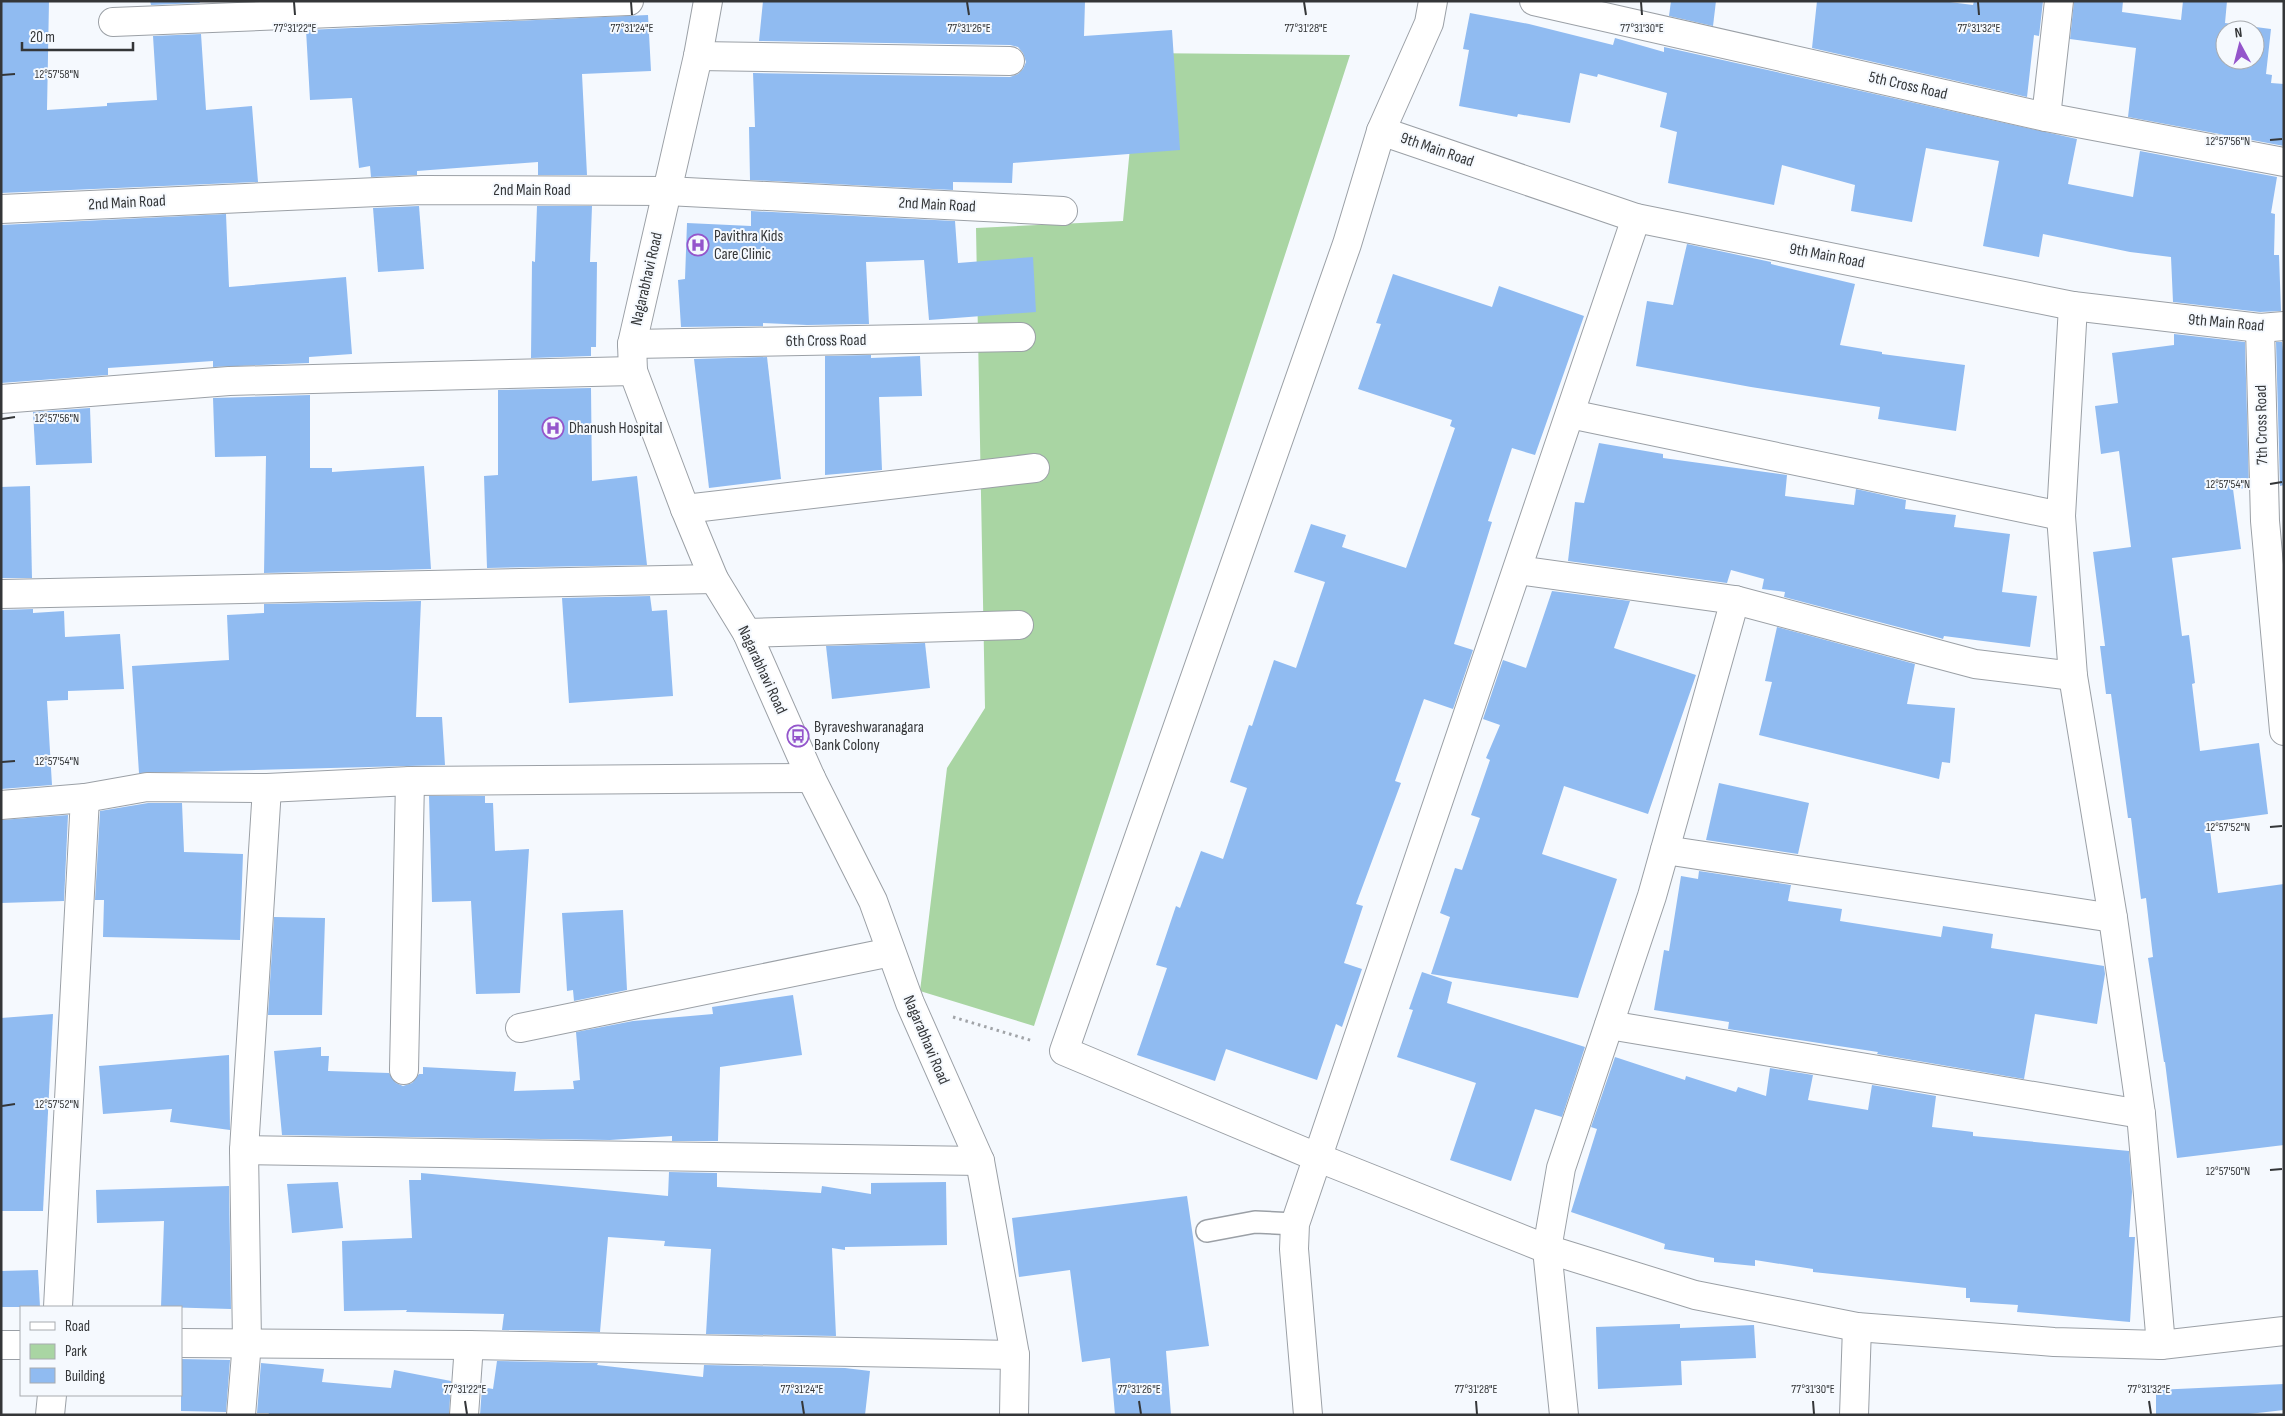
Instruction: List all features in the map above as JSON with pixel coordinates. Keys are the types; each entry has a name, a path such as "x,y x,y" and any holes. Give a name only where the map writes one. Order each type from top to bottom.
{"street":[{"path":"113,22 629,1"},
{"name":"Nagarabhavi Road","path":"708,1 698,56 632,344 633,371 685,509 714,579 746,633 811,778 873,901 910,1003 980,1161 1015,1356 1014,1415"},
{"path":"1433,1 1429,23 1381,131 1347,244 1064,1051 1319,1158 1547,1249 1695,1295 1857,1327 2054,1342 2162,1345 2284,1331"},
{"name":"5th Cross Road","path":"1534,1 2046,117 2284,162"},
{"path":"2046,117 2060,1"},
{"path":"698,56 1010,60"},
{"name":"9th Main Road","path":"1381,131 1636,218 2073,306 2272,327"},
{"name":"2nd Main Road","path":"1,209 422,190 667,191 1063,211"},
{"path":"1308,1415 1294,1250 1295,1224 1319,1158 1636,218"},
{"path":"2073,306 2061,516 2072,676 2113,918 2141,1114 2162,1345"},
{"name":"7th Cross Road","path":"2272,327 2274,520 2284,731"},
{"name":"6th Cross Road","path":"632,344 1021,337"},
{"path":"1,399 230,381 633,371"},
{"path":"1570,414 2061,516"},
{"path":"685,509 1035,468"},
{"path":"1518,570 1735,600 1975,664 2072,676"},
{"path":"1,594 714,579"},
{"path":"1564,1415 1547,1249 1561,1168 1652,896 1735,600"},
{"path":"746,633 1019,625"},
{"path":"1,805 85,798 147,787 267,788 410,781 811,778"},
{"path":"404,1070 410,781"},
{"path":"241,1415 248,1342 244,1150 267,788"},
{"path":"58,1306 85,798"},
{"path":"1665,850 2113,918"},
{"path":"520,1028 891,952"},
{"path":"1609,1025 2141,1114"},
{"path":"244,1150 980,1161"},
{"path":"1854,1415 1857,1327"},
{"path":"182,1343 469,1345 1015,1356"},
{"path":"1,1345 20,1345"},
{"path":"464,1415 469,1345"},
{"path":"50,1415 52,1396"}],"lane":[{"path":"1207,1231 1255,1222 1295,1224"}],"path":[{"path":"910,1003 1064,1051"}],"green space":[{"path":"1139,53 1350,55 1034,1026 920,991 947,768 985,708 976,228 1123,221"}],"building":[{"path":"1,1 49,1 47,110 107,106 107,103 157,100 153,36 201,34 206,110 252,106 258,182 1,193"},
{"path":"150,1 199,1 200,3 151,5"},
{"path":"763,1 1085,1 1084,36 1172,30 1180,150 1013,163 1012,183 953,182 953,190 750,180 749,127 755,127 753,73 1010,77 1018,74 1026,62 1023,53 1018,47 1010,45 759,41"},
{"path":"1671,1 1716,1 1713,26 1669,16"},
{"path":"1817,1 1942,1 1973,5 1974,1 2043,1 2039,36 2034,35 2027,97 1812,48"},
{"path":"2074,1 2123,1 2122,12 2181,20 2183,1 2227,1 2225,20 2215,20 2215,70 2265,70 2265,28 2271,29 2266,74 2272,75 2271,83 2284,84 2284,146 2128,117 2136,48 2070,39"},
{"path":"1470,13 1529,24 1613,45 1615,38 1664,52 1664,47 2077,139 2068,184 2133,197 2140,151 2277,177 2271,213 2275,214 2274,255 2279,255 2281,311 2260,312 2173,302 2171,257 2130,252 2043,234 2039,257 1983,246 1999,161 1926,148 1912,222 1851,211 1855,185 1782,165 1774,205 1668,183 1677,132 1660,127 1667,93 1598,74 1597,77 1580,73 1570,123 1518,114 1517,117 1459,106 1469,50 1463,49"},
{"path":"648,15 651,71 582,74 587,175 538,175 538,162 417,171 417,175 371,177 370,166 359,168 352,98 310,100 306,30"},
{"path":"419,206 424,269 378,272 373,208"},
{"path":"537,206 592,206 590,262 597,262 596,347 591,347 591,356 531,358 532,261 535,262"},
{"path":"751,211 955,221 958,263 1033,257 1036,312 929,320 924,260 866,262 869,324 807,325 763,323 763,326 681,327 678,280 685,279 687,223 751,226"},
{"path":"226,214 229,287 346,277 352,354 309,357 309,363 213,367 213,361 108,368 108,375 1,383 1,225"},
{"path":"1687,244 1771,262 1771,264 1855,284 1840,345 1882,352 1882,354 1965,365 1956,431 1878,419 1880,407 1751,387 1636,366 1647,301 1673,305"},
{"path":"1393,274 1492,307 1499,286 1584,316 1535,455 1512,448 1488,521 1492,522 1454,644 1473,650 1453,709 1424,699 1395,781 1401,783 1356,904 1363,906 1344,963 1362,969 1342,1027 1336,1024 1317,1080 1226,1049 1215,1081 1137,1055 1167,968 1156,965 1176,906 1180,908 1201,851 1223,859 1247,788 1230,782 1249,725 1252,726 1274,660 1296,668 1325,582 1294,572 1311,524 1346,535 1342,547 1406,568 1455,428 1450,426 1452,420 1358,389 1381,324 1376,323"},
{"path":"2174,334 2245,342 2249,488 2233,489 2241,549 2172,558 2182,636 2189,635 2195,683 2192,684 2200,751 2259,743 2268,814 2209,822 2218,893 2284,884 2284,1145 2177,1158 2165,1062 2148,958 2153,957 2146,898 2141,899 2131,818 2128,818 2111,694 2106,694 2100,646 2105,646 2093,552 2131,547 2119,451 2101,454 2095,406 2118,403 2112,353 2174,345"},
{"path":"2276,342 2282,342 2284,360 2284,485 2280,486"},
{"path":"871,355 871,358 920,356 922,396 879,397 882,470 825,475 825,356"},
{"path":"767,357 781,479 709,488 694,359"},
{"path":"591,388 592,481 637,476 647,565 487,568 484,476 498,475 498,390"},
{"path":"310,395 310,468 332,468 332,472 424,466 431,569 264,573 266,456 215,457 213,398"},
{"path":"90,408 92,463 36,465 33,412"},
{"path":"1599,443 1663,454 1663,458 1787,475 1785,496 1854,505 1856,489 1906,500 1905,509 1956,515 1954,527 2010,534 2002,592 2037,596 2030,647 1944,636 1943,639 1784,597 1785,592 1762,589 1764,579 1731,570 1727,583 1568,561 1575,502 1584,503"},
{"path":"30,486 32,578 1,578 1,487"},
{"path":"1552,591 1630,601 1614,648 1696,675 1648,814 1564,786 1542,854 1617,879 1578,998 1431,974 1450,917 1440,913 1455,868 1462,870 1480,818 1471,815 1490,760 1486,758 1500,725 1483,719 1503,660 1526,668"},
{"path":"650,596 652,611 667,610 673,696 569,703 562,598"},
{"path":"421,601 416,717 442,717 445,765 139,773 132,666 229,660 227,615 264,613 264,604"},
{"path":"33,609 33,613 64,611 65,637 120,634 124,689 68,691 68,700 47,701 52,785 1,789 1,610"},
{"path":"1777,627 1915,664 1907,704 1955,708 1950,763 1942,762 1939,779 1759,735 1772,682 1765,681"},
{"path":"925,643 930,688 832,699 826,646"},
{"path":"1719,783 1809,803 1798,854 1706,840"},
{"path":"429,796 485,796 485,803 493,803 495,851 529,849 520,993 476,994 471,901 432,902"},
{"path":"148,803 182,803 184,852 243,854 240,940 103,937 104,900 95,900 100,811"},
{"path":"68,815 64,901 1,903 1,820"},
{"path":"1699,871 1791,885 1788,901 1842,909 1840,921 1941,937 1943,926 1993,934 1991,948 2104,966 2105,974 2097,1024 2035,1014 2024,1079 1877,1054 1878,1052 1728,1029 1729,1022 1654,1010 1664,950 1669,951 1681,876 1698,879"},
{"path":"623,910 627,990 574,1001 573,990 567,991 562,913"},
{"path":"274,917 325,918 322,1015 268,1015"},
{"path":"1422,972 1452,982 1447,1003 1585,1047 1562,1117 1535,1109 1511,1181 1450,1160 1476,1083 1397,1057 1413,1010 1409,1009"},
{"path":"793,995 802,1055 720,1067 718,1141 672,1141 672,1136 610,1140 282,1135 274,1051 321,1047 321,1056 329,1056 328,1071 389,1073 396,1083 403,1086 412,1083 419,1074 423,1074 423,1067 516,1072 514,1091 574,1089 573,1081 580,1080 576,1032 633,1021 713,1014 712,1007"},
{"path":"53,1014 43,1211 1,1211 1,1018"},
{"path":"229,1055 230,1130 170,1122 172,1109 103,1114 99,1066"},
{"path":"1615,1057 1685,1080 1686,1076 1736,1092 1738,1087 1766,1096 1770,1068 1813,1075 1808,1100 1868,1110 1872,1085 1936,1096 1932,1127 1973,1132 1973,1136 2129,1151 2132,1192 2129,1237 2135,1237 2130,1322 2017,1312 2018,1305 1970,1302 1970,1298 1966,1298 1966,1288 1813,1272 1813,1269 1755,1260 1755,1266 1714,1262 1714,1258 1664,1249 1665,1244 1571,1212 1597,1129 1591,1127"},
{"path":"669,1172 717,1173 717,1187 821,1193 822,1186 871,1194 871,1183 946,1182 947,1245 845,1247 845,1250 832,1248 836,1336 706,1334 711,1249 664,1246 665,1241 608,1237 600,1332 502,1330 504,1314 406,1312 407,1310 344,1311 342,1241 412,1238 409,1180 421,1180 421,1173 668,1196"},
{"path":"338,1182 343,1228 292,1233 287,1184"},
{"path":"229,1186 231,1309 161,1306 164,1221 97,1223 96,1190"},
{"path":"1187,1196 1209,1346 1166,1351 1171,1415 1115,1415 1110,1358 1082,1362 1070,1270 1019,1277 1012,1218"},
{"path":"38,1270 40,1306 1,1307 1,1271"},
{"path":"1680,1324 1680,1328 1754,1325 1756,1358 1681,1361 1682,1385 1598,1389 1596,1327"},
{"path":"182,1359 230,1360 226,1412 181,1411"},
{"path":"497,1361 598,1363 597,1365 703,1377 704,1365 845,1368 870,1371 865,1415 480,1415 482,1387 493,1389"},
{"path":"261,1363 324,1369 322,1382 391,1388 394,1370 451,1381 449,1415 268,1415 269,1413 257,1413"},
{"path":"2284,1384 2284,1410 2240,1415 2156,1415 2156,1390"}],"place":[{"name":"Pavithra Kids Care Clinic","path":"698,245"},
{"name":"Dhanush Hospital","path":"553,428"},
{"name":"Byraveshwaranagara Bank Colony","path":"798,736"}]}
